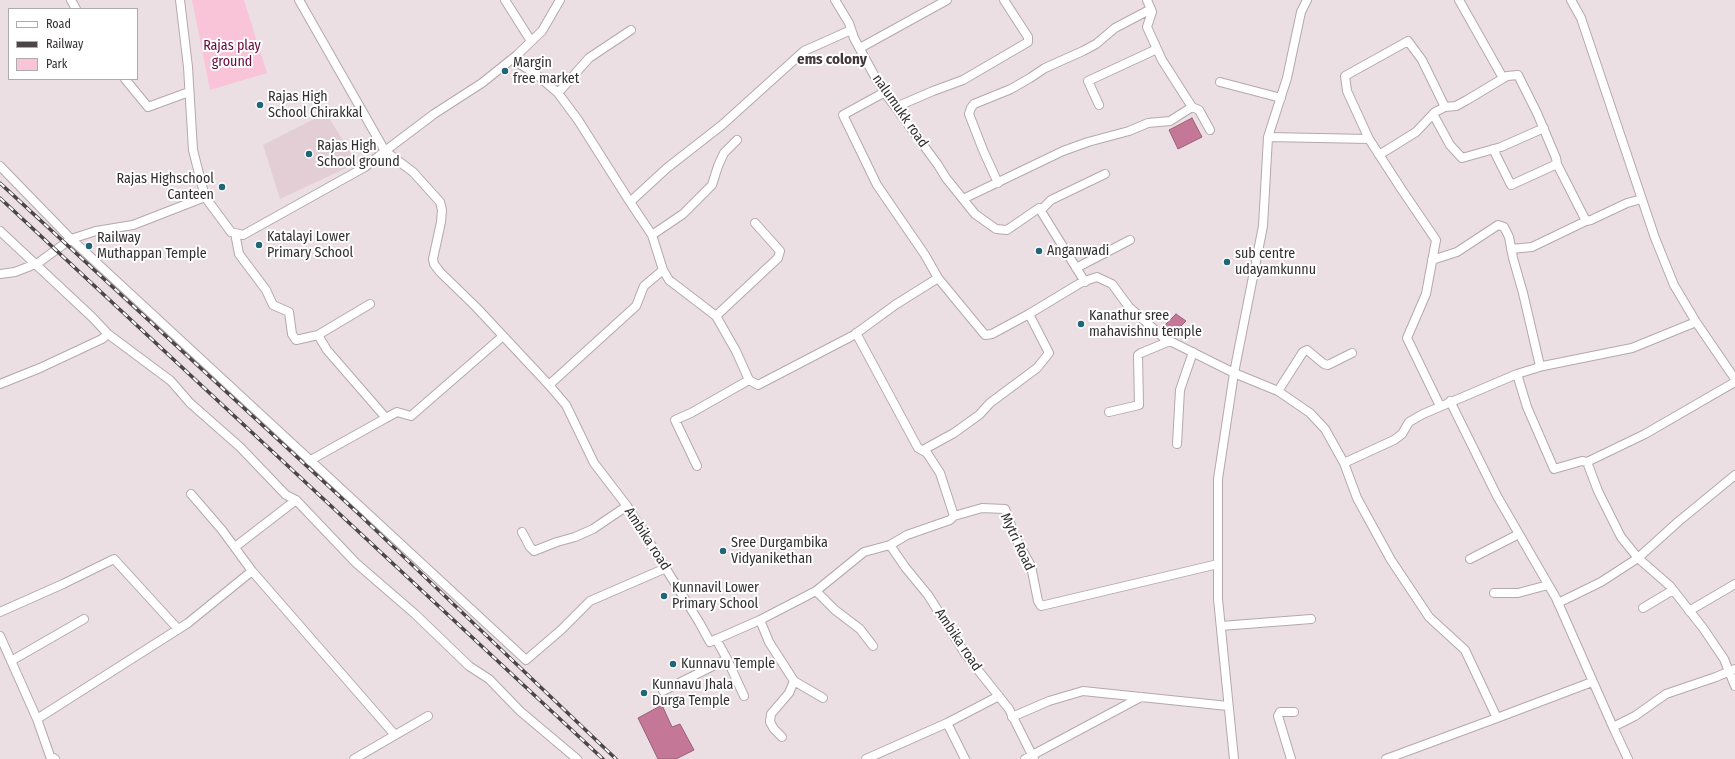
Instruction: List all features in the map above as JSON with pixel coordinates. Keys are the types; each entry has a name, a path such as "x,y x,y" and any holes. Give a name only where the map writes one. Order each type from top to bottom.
{"street":[{"path":"180,0 193,150 205,197 231,232 243,235 358,171 434,114 482,83 512,59 542,31 560,0"},
{"path":"299,0 385,150"},
{"path":"505,0 532,41"},
{"name":"nalumukk road","path":"835,0 852,30 874,75 885,92 946,178 975,214 996,229 1007,230 1040,208 1041,210 1051,200 1105,174"},
{"path":"896,107 932,91 963,80 1028,42 1028,37 1004,0"},
{"path":"1147,0 1152,12 1147,27 1162,60 1192,107 1199,110 1210,130"},
{"path":"1234,759 1218,599 1218,479 1234,373 1263,226 1268,137 1287,78 1301,12 1307,0"},
{"path":"1459,0 1503,78"},
{"path":"1517,374 1527,407 1554,469 1582,461 1587,462 1645,434 1716,394 1735,381 1696,322 1674,285 1642,199 1584,25 1571,0"},
{"path":"860,48 942,1"},
{"path":"998,183 969,114 974,104 1011,89 1045,68 1083,51 1096,44 1115,28 1151,9"},
{"path":"558,93 589,58 631,30"},
{"path":"630,202 667,168 722,125 804,51 852,30"},
{"path":"1440,406 1407,338 1426,294 1436,240 1369,139 1347,92 1345,76 1408,41 1422,60 1445,107"},
{"path":"1099,105 1088,81 1157,49"},
{"path":"512,59 537,75 558,93 578,120 652,235 663,270 669,280 716,316 736,352 749,380 758,385 856,333 895,305 938,278"},
{"path":"1379,156 1416,132 1433,114 1445,107 1456,106 1507,76 1518,76 1544,128 1557,164 1586,220"},
{"path":"126,80 148,107 189,92"},
{"path":"1220,82 1281,98"},
{"path":"885,92 844,115 877,185 925,255 938,278 985,335 992,334 1085,282 1097,277 1112,284 1129,307 1164,338 1234,373 1278,391 1310,413 1325,430 1344,464 1356,498 1391,560 1429,617 1464,650 1497,718"},
{"path":"963,199 1063,151 1129,131 1148,123 1170,121 1192,107"},
{"path":"1433,114 1450,145 1462,158 1493,149 1544,128"},
{"path":"1268,137 1369,139"},
{"path":"652,235 683,214 712,185 724,153 737,140"},
{"path":"1493,149 1511,185 1557,164"},
{"name":"Ambika road","path":"385,150 412,172 440,202 442,210 441,222 433,258 434,264 440,272 476,307 550,385 566,405 594,463 627,506 710,642 716,639"},
{"path":"0,166 71,239 526,660 561,630 590,601 666,568"},
{"path":"0,274 15,272 35,264 71,239 96,231 133,225 205,197"},
{"path":"1511,249 1532,247 1586,220 1591,220 1627,203 1642,199"},
{"path":"1041,210 1085,282"},
{"path":"716,316 778,258 780,251 755,223"},
{"path":"1432,260 1457,252 1498,225 1504,227 1510,237 1511,249 1540,366"},
{"path":"0,231 92,317 108,334 171,381 190,403 240,447 275,485 286,495 296,500 356,563 415,614 470,666 489,679 520,711 576,759"},
{"path":"235,233 239,254 266,290 273,305 289,312 292,334 296,340 318,335 370,304"},
{"path":"1076,268 1130,240"},
{"path":"550,385 636,306 644,286 663,270"},
{"path":"922,450 954,433 979,415 990,403 1036,368 1049,353 1029,314"},
{"path":"1344,464 1394,440 1402,434 1409,422 1450,401 1540,366 1632,348 1696,322"},
{"path":"856,333 918,448 927,453 940,473 954,516"},
{"path":"0,384 102,339 108,334"},
{"path":"318,335 327,350 386,418"},
{"path":"310,461 397,412 411,416 503,336"},
{"path":"1109,412 1138,405 1138,355 1170,341"},
{"path":"1278,391 1303,352 1307,350 1324,364 1328,365 1352,353"},
{"path":"1177,444 1180,390 1193,352"},
{"path":"697,466 675,420 691,413 749,380"},
{"path":"1450,401 1497,496 1558,603 1592,682 1628,759"},
{"path":"1587,462 1598,491 1621,537 1638,558 1673,590 1690,611 1715,644 1732,670 1735,686"},
{"path":"1558,603 1601,582 1638,558 1679,521 1735,475"},
{"path":"191,494 222,530 252,571 395,735"},
{"path":"234,547 296,500"},
{"path":"522,532 530,547 534,551 539,550 592,529 627,506"},
{"name":"Mytri Road","path":"890,545 907,535 950,520 954,516 982,508 1005,509 1016,539 1031,566 1038,601 1041,606 1218,564"},
{"path":"1470,559 1519,534"},
{"path":"744,696 716,639 760,620 816,591 864,552 890,545"},
{"name":"Ambika road","path":"890,545 928,595 966,655 1009,709 1034,757"},
{"path":"0,612 114,559 178,630"},
{"path":"37,720 178,630 252,571"},
{"path":"1690,611 1735,584"},
{"path":"1494,593 1518,593 1548,585"},
{"path":"1643,608 1673,590"},
{"path":"816,591 835,610 860,629 873,646"},
{"path":"11,661 84,619"},
{"path":"1221,626 1311,619"},
{"path":"760,620 769,642 794,681 823,698"},
{"path":"0,636 37,720 50,758"},
{"path":"663,691 727,659"},
{"path":"1613,727 1635,716 1666,694 1732,670"},
{"path":"782,737 774,729 770,722 771,714 789,693 794,681"},
{"path":"1386,759 1402,756 1592,682"},
{"path":"1012,717 1049,701 1083,691 1228,706"},
{"path":"866,759 947,723 999,696"},
{"path":"1025,759 1034,757 1139,697 1228,706"},
{"path":"1291,759 1278,716 1280,712 1294,712"},
{"path":"354,759 428,716"},
{"path":"947,723 965,759"}],"shaded area":[{"name":"Rajas High School ground","path":"326,113 357,163 280,199 263,145"},
{"path":"1192,118 1202,137 1178,149 1169,130"},
{"path":"1176,314 1186,321 1170,337 1161,329"},
{"path":"662,705 672,727 680,724 694,750 676,759 658,759 638,718"}],"green space":[{"name":"Rajas play ground","path":"192,0 244,0 267,73 210,90"}],"railway":[{"path":"0,183 362,517 616,759"},
{"path":"0,198 603,759"}],"place":[{"name":"Margin free market","path":"505,71"},
{"name":"Rajas High School Chirakkal","path":"260,105"},
{"name":"Rajas High School ground","path":"309,154"},
{"name":"Rajas Highschool Canteen","path":"222,187"},
{"name":"Katalayi Lower Primary School","path":"259,245"},
{"name":"Railway Muthappan Temple","path":"89,246"},
{"name":"Anganwadi","path":"1039,251"},
{"name":"sub centre udayamkunnu","path":"1227,262"},
{"name":"Kanathur sree mahavishnu temple","path":"1081,324"},
{"name":"Sree Durgambika Vidyanikethan","path":"723,551"},
{"name":"Kunnavil Lower Primary School","path":"664,596"},
{"name":"Kunnavu Temple","path":"673,664"},
{"name":"Kunnavu Jhala Durga Temple","path":"644,693"}],"district":[{"name":"ems colony","path":"832,60"}]}
